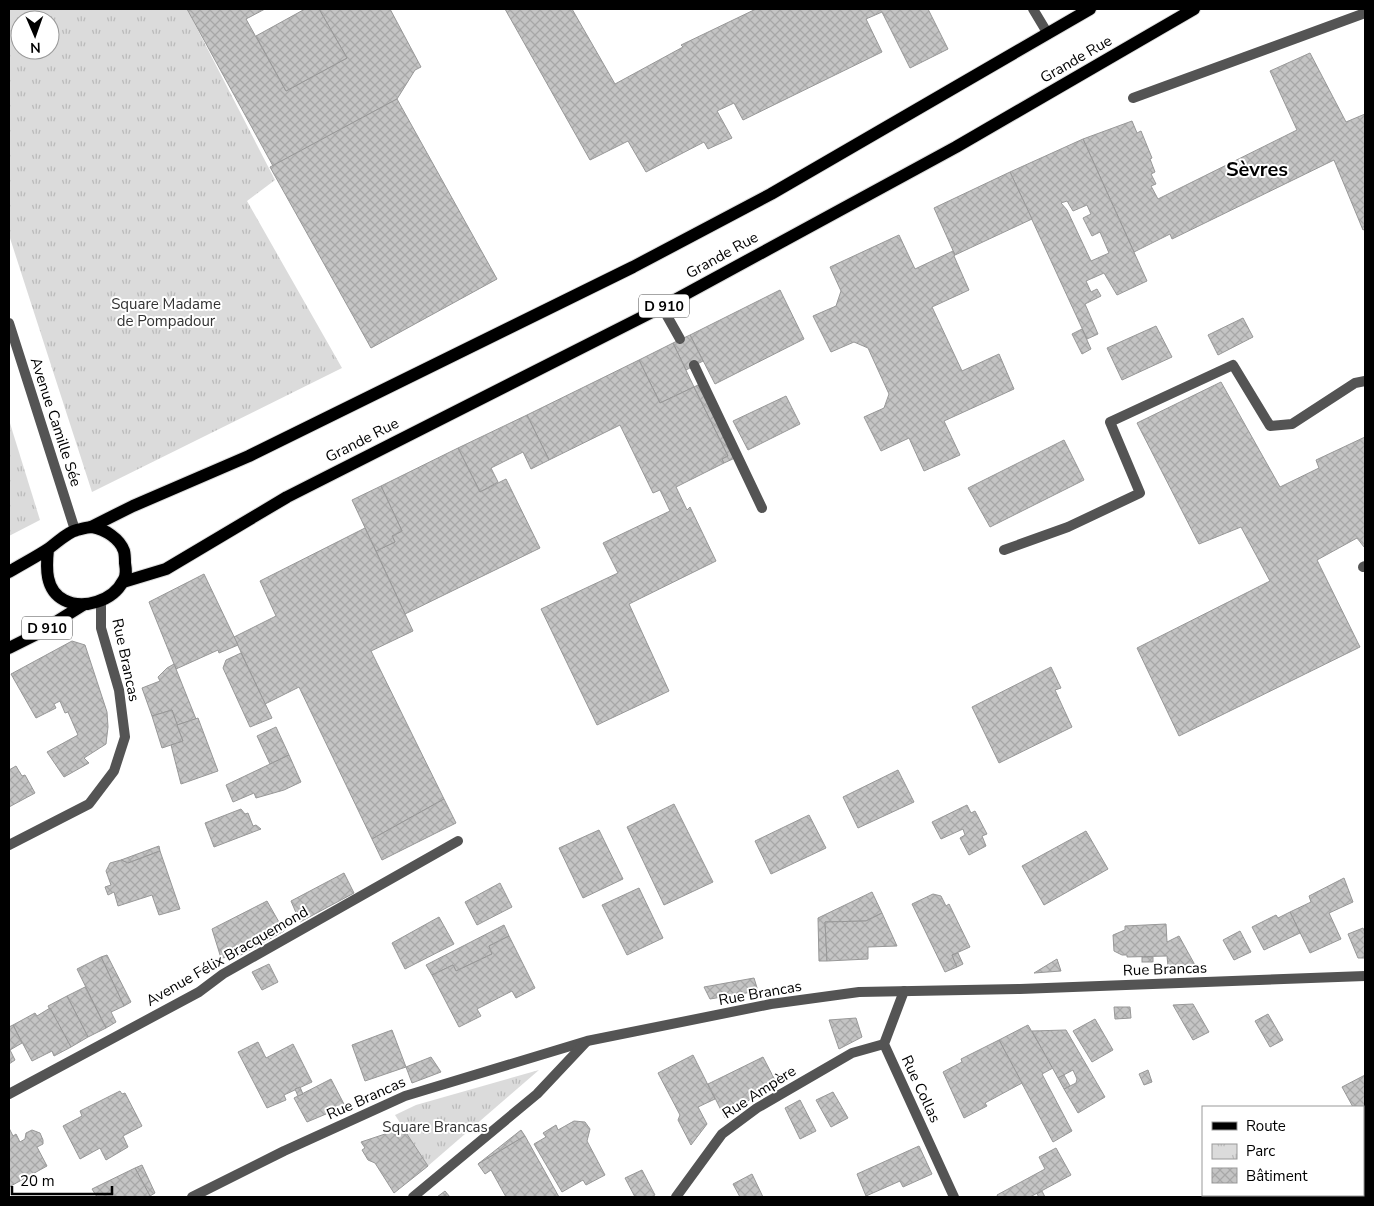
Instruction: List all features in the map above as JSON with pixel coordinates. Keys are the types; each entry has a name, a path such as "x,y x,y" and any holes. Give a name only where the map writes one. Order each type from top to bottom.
{"main road":[{"name":"Grande Rue","path":"91,527 158,494 249,456 633,266 771,194 1090,9"},
{"name":"Grande Rue","path":"123,582 166,569 287,497 662,307 956,147 1194,9"},
{"path":"9,572 48,549 75,530 91,527 107,532 118,540 124,552 126,573 123,582"},
{"path":"48,549 46,566 48,580 55,595 65,601 83,605"},
{"name":"D 910","path":"9,648 35,635 83,605 101,601 114,593 123,582"}],"street":[{"path":"1034,9 1048,34"},
{"path":"1133,98 1365,13"},
{"path":"662,307 680,339"},
{"name":"Avenue Camille Sée","path":"9,323 75,530"},
{"path":"694,365 762,508"},
{"path":"1004,550 1068,527 1140,493 1110,422 1234,365 1270,426 1292,424 1355,382 1365,381"},
{"name":"Rue Brancas","path":"9,846 89,804 114,770 125,737 119,690 101,628 101,601"},
{"name":"Avenue Félix Bracquemond","path":"9,1094 199,992 223,974 458,841"},
{"name":"Rue Brancas","path":"192,1197 404,1096 587,1041 771,1004 859,992 1058,988 1365,976"},
{"name":"Rue Collas","path":"904,991 884,1044 954,1197"},
{"path":"413,1197 537,1094 587,1041"},
{"name":"Rue Ampère","path":"676,1197 722,1134 750,1113 852,1053 884,1044"}],"green space":[{"name":"Square Madame de Pompadour","path":"9,9 187,9 275,180 247,201 342,368 92,492 9,235"},
{"path":"9,420 40,520 9,536"},
{"name":"Square Brancas","path":"539,1070 428,1166 395,1115 416,1105"}],"building":[{"path":"187,9 265,9 246,19 286,91 347,58 319,9 390,9 421,67 415,70 397,99 273,166"},
{"path":"305,9 319,9 347,58 286,91 256,36"},
{"path":"505,9 572,9 615,84 683,47 681,45 756,9 928,9 948,49 910,68 882,12 866,19 882,52 743,120 734,103 717,111 732,138 708,149 704,142 646,172 628,141 590,160"},
{"path":"1310,53 1346,122 1365,114 1365,229 1363,230 1334,160 1172,239 1170,234 1134,252 1083,139 1132,121 1137,133 1141,131 1152,158 1150,159 1155,172 1151,174 1156,184 1151,186 1158,199 1297,130 1270,71"},
{"path":"397,99 497,279 371,348 270,167"},
{"path":"1083,139 1147,281 1117,295 1104,273 1086,281 1091,292 1097,289 1101,296 1085,304 1098,334 1087,339 1010,172","holes":["1067,201 1073,211 1087,205 1091,214 1083,218 1092,236 1100,232 1109,253 1091,261 1067,210 1061,203"]},
{"path":"1010,172 1032,219 955,255 934,208"},
{"path":"899,235 915,269 953,251 969,290 932,307 962,371 999,354 1014,389 944,421 960,455 924,471 909,438 881,451 864,417 884,408 889,394 868,348 854,342 831,352 813,316 836,306 841,291 830,267"},
{"path":"780,290 804,339 715,384 690,335"},
{"path":"1243,318 1253,337 1218,355 1208,335"},
{"path":"1156,326 1172,357 1122,380 1107,348"},
{"path":"1082,329 1091,349 1082,354 1072,334"},
{"path":"690,335 703,361 686,370 673,343"},
{"path":"673,343 694,387 660,403 639,360"},
{"path":"639,360 660,403 694,387 728,456 722,459 724,463 676,487 687,510 690,507 716,561 629,604 669,691 597,725 541,609 618,573 603,543 670,511 660,490 653,493 620,425 549,460 527,415"},
{"path":"1221,382 1280,487 1319,468 1316,460 1365,437 1365,546 1357,538 1317,560 1360,647 1179,736 1137,648 1270,581 1241,527 1199,544 1137,423"},
{"path":"698,385 735,458 724,463 722,459 728,456 694,387"},
{"path":"786,396 800,424 748,450 733,421"},
{"path":"527,415 549,460 531,469 523,452 491,468 498,482 480,492 458,448"},
{"path":"1064,440 1084,480 990,527 968,488"},
{"path":"458,448 480,492 506,479 540,548 405,614 376,551 395,542 392,536 402,531 381,486"},
{"path":"381,486 402,531 392,536 395,542 376,551 352,500"},
{"path":"365,528 413,631 371,651 444,799 372,839 299,687 265,704 234,637 276,616 260,581"},
{"path":"204,574 238,645 219,653 218,650 176,669 149,602"},
{"path":"72,641 85,645 107,712 108,727 106,744 84,758 89,763 64,777 47,752 78,735 68,712 65,713 60,701 54,704 56,708 36,718 11,674"},
{"path":"241,653 272,718 250,727 223,668 226,660"},
{"path":"174,664 196,719 177,725 172,710 152,716 142,688 160,681 158,677"},
{"path":"1051,667 1061,688 1055,690 1072,727 999,763 972,707"},
{"path":"172,710 183,741 162,748 152,716"},
{"path":"198,718 218,771 181,784 171,745 183,741 177,725"},
{"path":"276,727 289,755 270,764 257,736"},
{"path":"289,755 301,782 284,790 256,798 254,793 233,802 226,785"},
{"path":"16,766 22,776 25,775 35,793 9,807 9,770"},
{"path":"898,770 914,802 858,828 843,797"},
{"path":"444,799 456,823 382,860 372,839"},
{"path":"674,804 713,882 664,905 627,827"},
{"path":"967,805 971,813 975,811 987,834 982,836 986,846 969,855 960,838 965,835 963,829 941,839 932,822"},
{"path":"241,809 245,814 248,813 253,826 256,825 261,829 214,847 205,823"},
{"path":"809,815 826,848 771,874 755,841"},
{"path":"599,830 623,879 583,898 559,848"},
{"path":"1086,831 1108,869 1044,905 1022,866"},
{"path":"159,846 160,851 128,863 121,860"},
{"path":"160,851 180,909 159,915 152,895 118,906 114,892 108,895 105,887 111,885 106,871 110,863 121,860 128,863"},
{"path":"344,873 354,893 300,922 291,901"},
{"path":"1344,878 1353,902 1329,913 1341,939 1310,953 1290,912 1311,902 1309,896"},
{"path":"500,883 512,907 477,925 465,902"},
{"path":"639,888 663,938 627,955 602,905"},
{"path":"872,892 882,913 866,921 825,922 827,961 819,961 818,918"},
{"path":"933,894 941,896 946,906 949,904 970,947 952,955 957,967 945,972 912,904"},
{"path":"267,901 284,931 239,956 221,958 212,929"},
{"path":"1290,912 1300,933 1264,950 1252,927 1276,915 1278,918"},
{"path":"882,913 897,946 868,947 868,959 827,961 825,922 866,921"},
{"path":"439,917 454,944 405,969 392,943"},
{"path":"1166,924 1167,942 1179,936 1195,965 1168,966 1167,956 1127,957 1127,955 1114,951 1113,935 1125,930 1125,926"},
{"path":"504,925 509,936 489,946 492,954 456,971 453,965 432,975 426,965"},
{"path":"1363,928 1365,933 1365,958 1358,958 1348,934"},
{"path":"1240,931 1251,952 1234,960 1223,940"},
{"path":"509,936 535,988 516,998 512,991 477,1009 481,1016 459,1027 432,975 453,965 456,971 492,954 489,946"},
{"path":"958,953 963,964 957,967 952,955"},
{"path":"107,955 131,1002 124,1006 101,957"},
{"path":"101,957 124,1006 111,1012 116,1022 106,1028 77,969"},
{"path":"1142,957 1153,957 1153,962 1142,962"},
{"path":"1057,959 1061,971 1034,973"},
{"path":"269,964 278,982 262,990 252,972"},
{"path":"754,978 758,991 710,999 704,987"},
{"path":"85,987 106,1028 88,1037 67,996"},
{"path":"67,996 88,1037 71,1047 48,1006"},
{"path":"1193,1004 1209,1032 1193,1040 1173,1005"},
{"path":"1114,1007 1130,1007 1131,1018 1115,1019"},
{"path":"50,1008 71,1047 54,1056 52,1051 32,1061 13,1025 35,1013 37,1016"},
{"path":"1268,1014 1283,1040 1270,1047 1255,1021"},
{"path":"856,1018 862,1037 839,1049 829,1020"},
{"path":"1095,1019 1113,1050 1092,1062 1073,1031"},
{"path":"13,1025 22,1043 10,1050 9,1027"},
{"path":"1028,1025 1053,1068 1042,1074 1072,1131 1053,1142 999,1040"},
{"path":"392,1030 406,1067 365,1081 352,1045"},
{"path":"1066,1030 1105,1097 1078,1113 1064,1089 1076,1083 1077,1079 1073,1070 1058,1078 1032,1031"},
{"path":"999,1040 1022,1083 985,1103 987,1106 964,1118 943,1072 962,1062 961,1059"},
{"path":"258,1042 266,1058 293,1044 312,1082 284,1095 286,1100 267,1108 238,1052"},
{"path":"9,1048 15,1060 9,1064"},
{"path":"693,1055 715,1099 698,1107 707,1124 691,1145 678,1120 680,1115 658,1073"},
{"path":"431,1057 441,1072 412,1083 406,1067"},
{"path":"763,1057 777,1084 752,1098 725,1118 708,1084"},
{"path":"1148,1070 1152,1082 1144,1085 1139,1074"},
{"path":"1064,1075 1070,1086 1064,1089 1058,1078"},
{"path":"1365,1075 1365,1125 1364,1106 1352,1106 1342,1087"},
{"path":"331,1079 345,1106 307,1122 294,1098"},
{"path":"300,1087 303,1094 298,1096 295,1089"},
{"path":"120,1091 122,1094 125,1093 142,1126 123,1136 128,1147 106,1160 100,1148 80,1159 63,1126 82,1116 80,1111"},
{"path":"833,1092 848,1118 831,1127 816,1100"},
{"path":"800,1100 816,1131 800,1139 785,1108"},
{"path":"574,1121 585,1122 590,1129 587,1141 605,1175 586,1185 583,1180 562,1192 534,1144 546,1137 543,1133 556,1125 558,1130"},
{"path":"9,1128 13,1136 16,1134 20,1142 25,1139 26,1133 32,1130 40,1133 43,1144 37,1147 47,1166 9,1187"},
{"path":"403,1128 428,1166 394,1193 375,1163 368,1160 362,1150 365,1148 361,1142"},
{"path":"521,1130 525,1136 478,1164"},
{"path":"525,1136 559,1197 506,1197 491,1170 485,1174 478,1164"},
{"path":"919,1146 932,1174 903,1187 900,1181 866,1196 857,1174"},
{"path":"1056,1148 1071,1175 1030,1197 998,1197 997,1195 1045,1169 1039,1157"},
{"path":"1364,1160 1365,1197 1356,1197 1364,1196"},
{"path":"142,1165 155,1193 150,1196 135,1168"},
{"path":"135,1168 150,1196 97,1197 92,1189"},
{"path":"642,1170 655,1195 651,1197 635,1197 625,1178"},
{"path":"752,1174 763,1197 740,1197 733,1184"},
{"path":"445,1191 450,1197 437,1197"},
{"path":"1042,1191 1045,1197 1039,1197 1037,1194"},
{"path":"1213,1196 1271,1197 1214,1197"},
{"path":"1280,1196 1343,1197 1281,1197"}],"district":[{"name":"Sèvres","path":"1257,169"}]}
